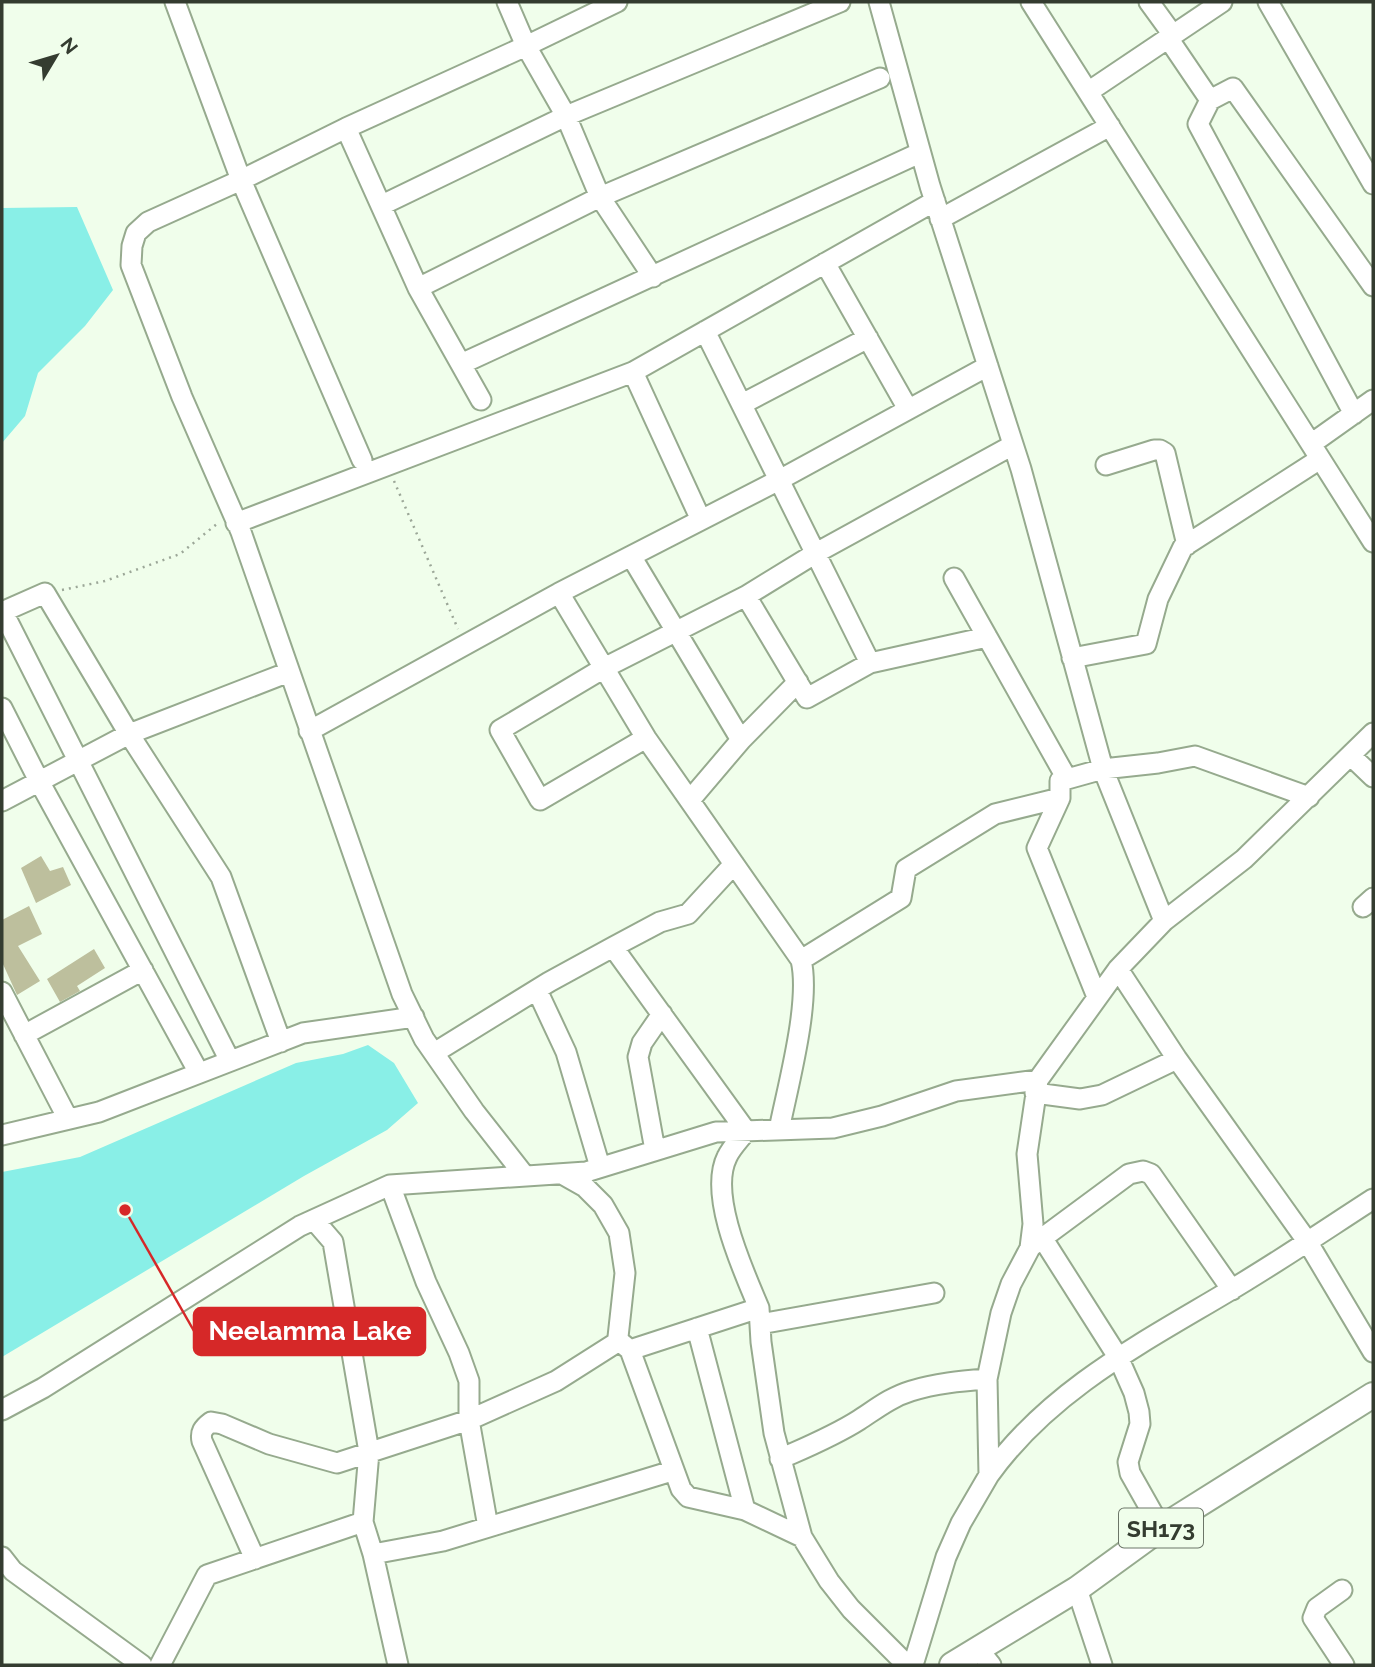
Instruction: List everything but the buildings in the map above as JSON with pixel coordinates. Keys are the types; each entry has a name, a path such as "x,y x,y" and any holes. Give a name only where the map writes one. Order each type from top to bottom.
{"main road":[{"name":"SH173","path":"952,1665 984,1657 1161,1528 1373,1395"}],"street":[{"path":"175,2 241,180 362,460"},
{"path":"507,2 526,46 566,116 600,197 653,277"},
{"path":"524,1176 434,1053 402,994 234,518 131,265 132,246 136,233 148,222 617,2"},
{"path":"382,205 566,116 840,2"},
{"path":"879,2 937,210 1013,445 1103,769 1164,921"},
{"path":"1031,2 1373,542"},
{"path":"1149,2 1210,100"},
{"path":"1088,92 1222,2"},
{"path":"1268,2 1373,184"},
{"path":"418,288 600,197 880,78"},
{"path":"1354,414 1198,124 1210,100 1233,88 1373,286"},
{"path":"234,518 387,466 633,372 825,263 1110,126"},
{"path":"346,128 418,288 481,400"},
{"path":"461,364 913,156"},
{"path":"825,263 908,410"},
{"path":"705,331 870,663"},
{"path":"742,404 868,338"},
{"path":"309,731 559,593 780,479 988,366"},
{"path":"633,372 701,520"},
{"path":"1072,658 1146,645 1158,599 1183,547 1316,451 1354,414 1373,400"},
{"path":"646,738 540,800 500,730 604,668 746,596 816,552 1013,445"},
{"path":"1106,465 1154,450 1165,453 1187,545"},
{"path":"631,556 741,740"},
{"path":"954,578 1067,779"},
{"path":"230,1061 2,612 45,593 128,734 221,877 281,1042"},
{"path":"559,593 646,738 801,960 804,976 797,1037 779,1130"},
{"path":"746,596 807,698 870,663 987,638"},
{"path":"2,801 128,734 289,672"},
{"path":"690,800 741,740 798,682"},
{"path":"2,708 39,781 199,1073"},
{"path":"1161,1528 1129,1473 1128,1462 1138,1435 1139,1412 1134,1393 1118,1357 1036,1243 1027,1154 1036,1086 1118,969 1164,921 1244,859 1373,733"},
{"path":"1097,997 1037,848 1060,798 1060,781 1103,769 1195,756 1309,797"},
{"path":"1351,756 1373,777"},
{"path":"801,960 901,898 906,869 995,814 1060,798"},
{"path":"434,1053 613,947 660,922 688,914 734,864"},
{"path":"613,947 746,1131"},
{"path":"1118,969 1177,1059 1307,1241 1373,1352"},
{"path":"24,1035 143,970"},
{"path":"537,990 566,1052 600,1167"},
{"path":"2,992 68,1119"},
{"path":"655,1150 638,1057 642,1043 662,1014"},
{"path":"2,1135 99,1112 303,1033 414,1017"},
{"path":"2,1410 43,1388 300,1226 390,1185 586,1171 716,1132 833,1128 883,1116 956,1091 1036,1086 1080,1099 1125,1086 1177,1059"},
{"path":"746,1131 726,1158 721,1185 725,1215 760,1316 774,1433 802,1537 828,1581 851,1609 907,1665"},
{"path":"989,1475 987,1379 1001,1312 1011,1284 1036,1243 1129,1174 1143,1171 1151,1174 1232,1290"},
{"path":"561,1173 585,1187 594,1196 619,1233 625,1273 618,1324 681,1489 688,1497 745,1510 802,1537"},
{"path":"390,1185 426,1282 469,1381 469,1420 488,1527"},
{"path":"913,1665 946,1557 961,1523 989,1475 1024,1432 1052,1406 1118,1357 1232,1290 1373,1199"},
{"path":"314,1220 332,1242 369,1452 363,1522 373,1554 398,1665"},
{"path":"255,1559 202,1441 204,1427 211,1422 269,1444 337,1463 469,1420 556,1381 624,1345 760,1316 934,1293"},
{"path":"697,1328 745,1510"},
{"path":"780,1459 824,1439 885,1402 911,1391 943,1383 987,1379"},
{"path":"373,1554 443,1541 672,1471"},
{"path":"160,1665 207,1575 363,1522"},
{"path":"2,1557 13,1570 142,1665"},
{"path":"1077,1589 1102,1665"},
{"path":"1342,1590 1317,1608 1313,1618 1344,1665"}],"path":[{"path":"387,466 465,645"},
{"path":"45,593 105,581 180,554 234,518"}],"water":[{"path":"77,207 113,290 85,326 38,373 25,416 2,443 2,208"},
{"path":"368,1045 394,1063 418,1103 387,1130 304,1176 2,1357 2,1172 80,1157 296,1063 343,1054"}],"place":[{"name":"Neelamma Lake","path":"125,1210"}]}
